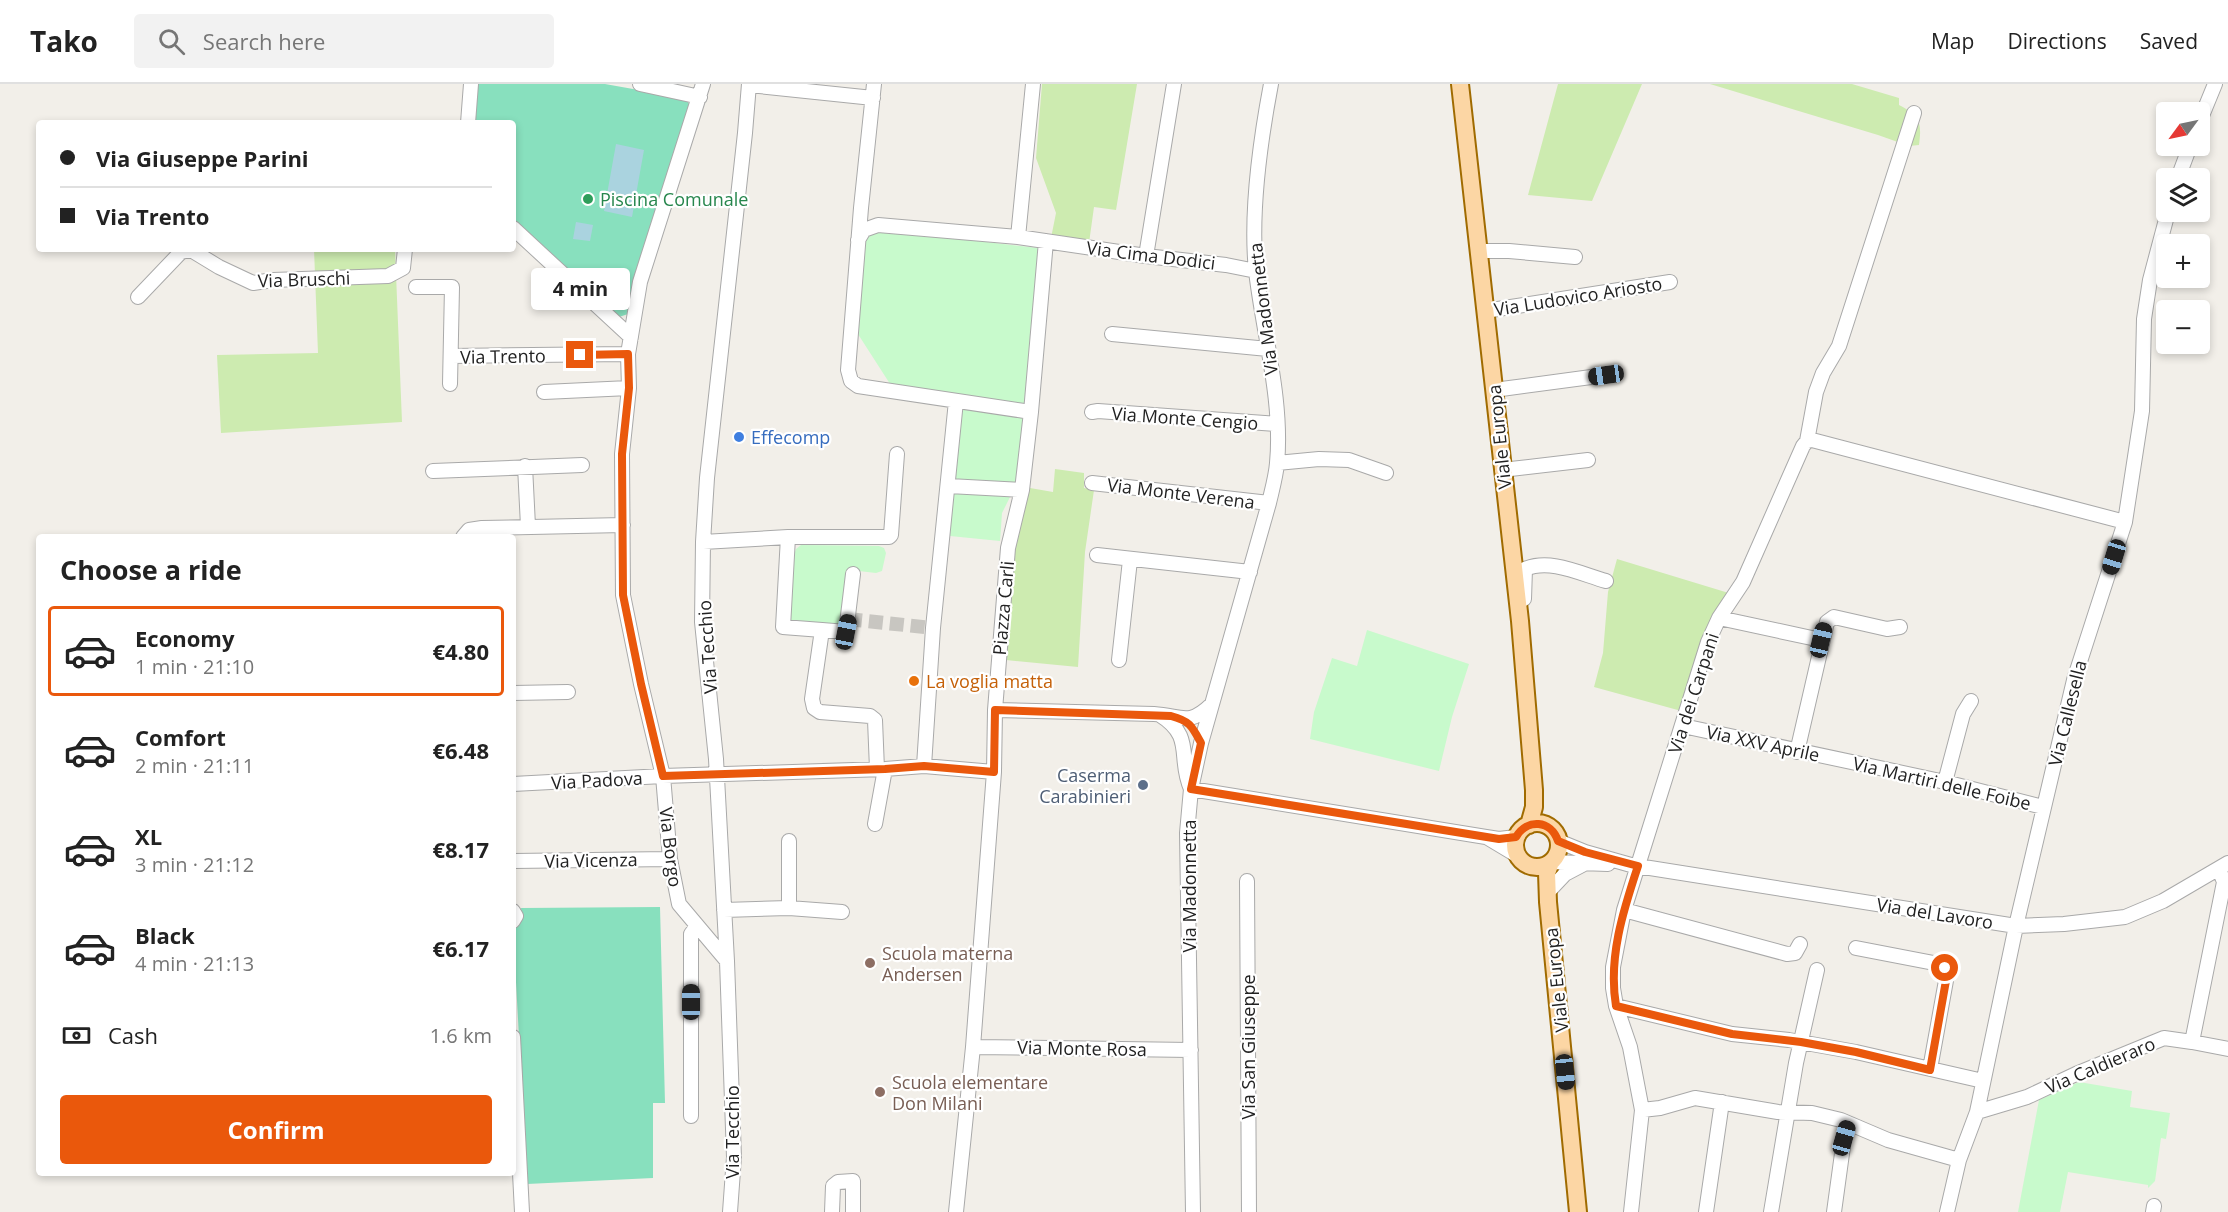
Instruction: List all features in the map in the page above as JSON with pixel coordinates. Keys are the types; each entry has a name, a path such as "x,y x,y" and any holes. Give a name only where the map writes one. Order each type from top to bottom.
{"main road":[{"name":"Viale Europa","path":"1460,84 1520,621 1534,790 1534,807 1529,825"},
{"name":"Viale Europa","path":"1534,790 1554,834"},
{"path":"1536,823 1554,834 1558,852 1551,862 1539,867 1522,861 1515,844 1516,837 1524,828 1536,823"},
{"name":"Viale Europa","path":"1522,861 1541,883 1548,897"},
{"name":"Viale Europa","path":"1551,862 1547,873 1548,897 1575,1166"},
{"path":"1575,1166 1578,1212"},
{"path":"1575,1166 1583,1212"}],"street":[{"path":"468,120 471,84"},
{"path":"640,84 702,90"},
{"path":"1018,237 1033,84"},
{"path":"1146,256 1174,84"},
{"name":"Via Madonnetta","path":"1193,1212 1187,833 1191,789 1201,743 1269,503 1277,463 1277,424 1256,271 1255,234 1257,195 1271,84"},
{"path":"2208,102 2215,84"},
{"path":"749,85 873,91 848,370 851,381 858,386 1031,412"},
{"name":"Via Tecchio","path":"730,1212 734,1157 727,961 717,775 702,622 703,542 707,478 749,85"},
{"name":"Via Borgo","path":"702,90 640,282 628,354 629,388 622,454 623,595 663,776 670,859 679,904 727,961"},
{"name":"Via dei Carpani","path":"1631,1212 1642,1110 1630,1047 1616,1006 1613,967 1635,866 1683,726 1708,642 1719,618 1743,582 1806,441 1816,392 1823,373 1839,346 1914,113"},
{"path":"861,208 865,218 878,225"},
{"name":"Via Callesella","path":"1947,1212 1959,1160 1977,1112 2016,926 2074,680 2125,522 2142,411 2144,319 2150,280 2165,222"},
{"path":"858,240 864,230 878,225"},
{"name":"Via Cima Dodici","path":"878,225 1018,237 1146,256 1227,265 1256,271"},
{"path":"516,231 631,337"},
{"name":"Piazza Carli","path":"956,1212 973,1047 1008,548 1022,490 1046,241"},
{"path":"1479,251 1509,251 1575,257"},
{"name":"Via Bruschi","path":"138,297 181,252"},
{"name":"Via Bruschi","path":"194,252 253,283 273,280 388,276 403,268 405,252"},
{"name":"Via Ludovico Ariosto","path":"1485,311 1670,282"},
{"name":"Via Trento","path":"416,286 452,287 450,384"},
{"path":"1112,334 1268,350"},
{"name":"Via Trento","path":"451,356 628,354"},
{"path":"1494,390 1606,375"},
{"path":"544,392 629,388"},
{"path":"956,401 933,628 924,766 994,772"},
{"name":"Via Monte Cengio","path":"1092,412 1277,424"},
{"path":"1806,441 1812,440 2125,522"},
{"path":"703,542 788,537 889,537 897,454"},
{"path":"1277,463 1319,459 1349,460 1386,473"},
{"path":"1502,470 1588,460"},
{"path":"433,471 582,465"},
{"path":"525,466 528,526"},
{"name":"Via Monte Verena","path":"1092,483 1269,503"},
{"path":"949,486 1022,490"},
{"path":"466,534 470,530 528,526 622,525"},
{"path":"788,537 783,627 846,632 853,574"},
{"path":"1097,555 1250,572"},
{"path":"1119,660 1130,560"},
{"path":"1520,621 1524,615 1526,569 1534,565 1547,564 1606,580"},
{"path":"1797,752 1827,622 1834,617 1887,629 1900,627"},
{"path":"1719,618 1821,640"},
{"path":"822,630 812,699 814,708 820,712 870,716 875,720 881,769 875,824"},
{"path":"516,693 568,693"},
{"path":"1945,782 1964,714 1971,701"},
{"path":"1182,724 1200,715 1213,704"},
{"path":"995,710 1160,715 1193,728 1201,743"},
{"path":"1182,724 1185,775 1191,789 1499,839 1516,837"},
{"name":"Via XXV Aprile","path":"1683,726 1797,752 1842,759"},
{"name":"Via Martiri delle Foibe","path":"1842,759 2043,807"},
{"name":"Via Padova","path":"516,784 924,766"},
{"name":"Via del Lavoro","path":"1554,834 1585,852 1635,866"},
{"path":"1486,837 1522,861"},
{"path":"789,842 789,908"},
{"name":"Via Vicenza","path":"516,861 670,859"},
{"name":"Via del Lavoro","path":"1551,862 1635,866 2016,926 2076,923 2126,917 2163,901 2224,866"},
{"path":"1548,897 1565,874 1585,863"},
{"path":"2192,1042 2224,882 2224,866"},
{"name":"Via San Giuseppe","path":"1247,881 1249,1212"},
{"path":"724,910 789,908 842,912"},
{"path":"1624,910 1714,932 1787,954 1796,952 1800,944"},
{"path":"691,1116 691,934 697,926"},
{"path":"1856,948 1939,964 1945,968 1947,975 1930,1070"},
{"path":"1771,1212 1787,1112 1817,970"},
{"path":"1616,1006 1732,1034 1801,1042 1856,1052 1983,1081"},
{"name":"Via Caldieraro","path":"1977,1112 2027,1097 2164,1038 2228,1048"},
{"name":"Via Monte Rosa","path":"973,1047 1191,1050"},
{"path":"1642,1110 1660,1108 1695,1098 1787,1112 1812,1113 1832,1117 1888,1140 1959,1160"},
{"path":"1706,1212 1722,1102"},
{"path":"1834,1212 1848,1124"},
{"path":"516,1145 522,1212"},
{"path":"832,1212 833,1186 838,1182 853,1181 853,1212"}],"green space":[{"name":"Piscina Comunale","path":"475,84 605,84 678,97 688,102 693,112 631,313 619,317 516,225 516,120 472,120"},
{"path":"1042,84 1137,84 1116,210 1094,207 1089,243 1051,238 1056,213 1036,158"},
{"path":"1558,84 1642,84 1592,201 1528,195"},
{"path":"1710,84 1852,84 1899,98 1899,105 1918,120 1919,145 1909,146"},
{"path":"875,229 1038,248 1017,483 1002,513 1000,541 950,536 962,397 892,387 856,331 865,237"},
{"path":"314,252 395,252 402,422 221,433 217,355 318,353"},
{"path":"1055,469 1084,473 1084,488 1094,490 1085,552 1078,667 1006,660 1014,546 1018,522 1030,488 1053,492"},
{"path":"801,545 879,546 884,548 886,553 882,571 876,573 850,570 844,626 788,625 794,555 796,549"},
{"path":"1617,559 1732,594 1685,712 1594,687 1603,653 1608,592"},
{"path":"1367,630 1469,664 1452,717 1439,771 1310,739 1314,712 1332,658 1357,666"},
{"path":"660,907 665,1103 653,1103 653,1178 527,1184 516,982 516,924 522,917 521,908"},
{"path":"2079,1082 2132,1091 2130,1107 2170,1113 2166,1139 2161,1138 2155,1181 2148,1188 2148,1185 2068,1172 2060,1212 2018,1212 2039,1100"}],"water":[{"path":"616,144 644,150 632,217 604,211"},
{"path":"576,222 593,225 590,241 573,239"}],"tunnel":[{"path":"848,619 933,628"}],"place":[{"name":"Piscina Comunale","path":"588,199"},
{"name":"Effecomp","path":"739,437"},
{"name":"La voglia matta","path":"914,681"},
{"name":"Caserma Carabinieri","path":"1143,785"},
{"name":"Scuola materna Andersen","path":"870,963"},
{"name":"Scuola elementare Don Milani","path":"880,1092"}],"route":[{"path":"580,355 628,354 629,388 622,454 623,595 663,776 924,766 994,772 995,710 1171,716 1186,720 1201,743 1191,789 1499,839 1516,837 1529,825 1543,824 1554,831 1558,841 1585,852 1638,866 1624,910 1613,967 1616,1006 1732,1034 1789,1040 1856,1052 1930,1070 1947,975 1945,968"}]}
